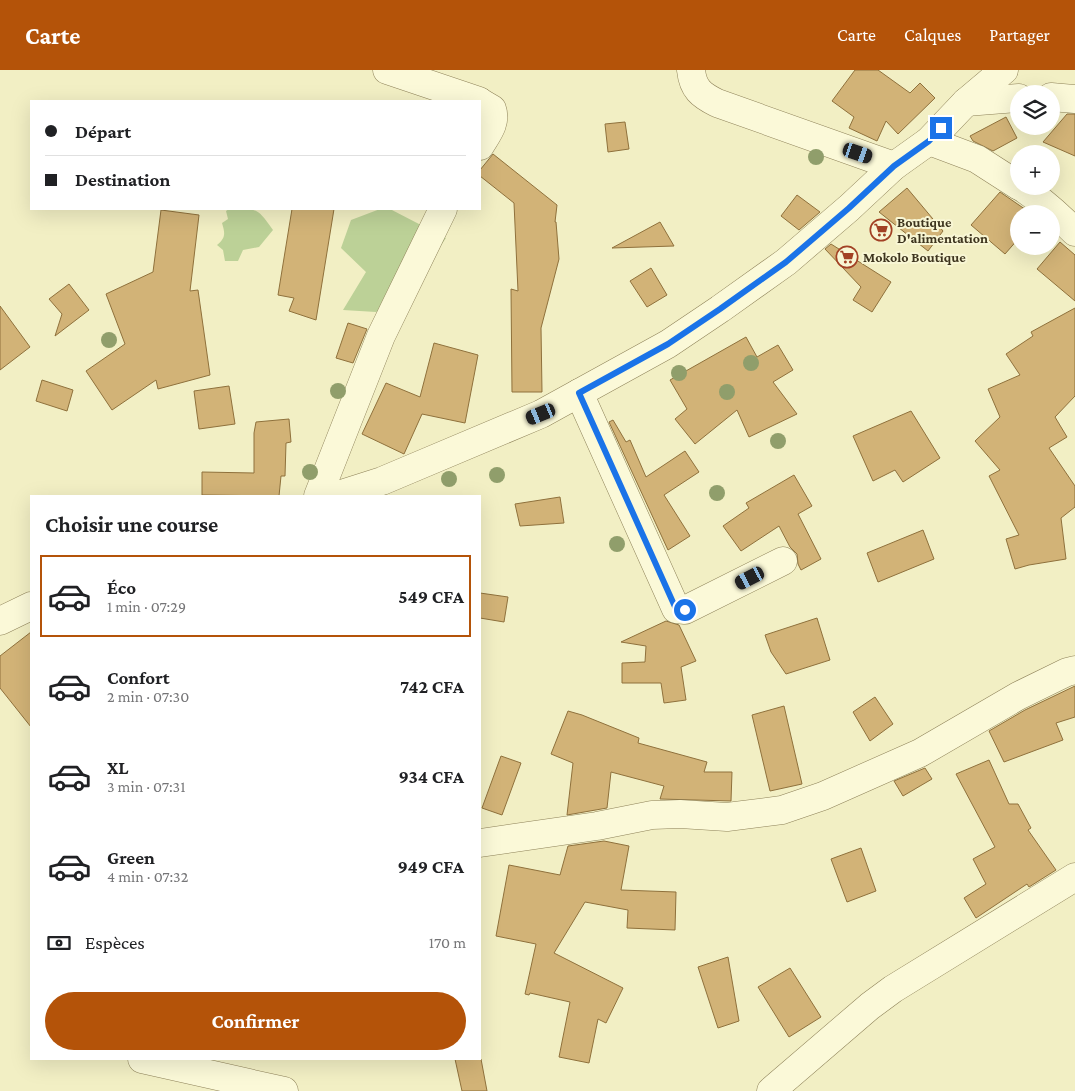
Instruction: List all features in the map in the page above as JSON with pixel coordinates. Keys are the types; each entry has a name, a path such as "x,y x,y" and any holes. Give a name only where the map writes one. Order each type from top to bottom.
{"street":[{"path":"387,70 477,100"},
{"path":"691,70 693,82 704,97 894,166"},
{"path":"338,495 382,481 541,414 668,344 786,262 894,166 929,141 966,102 1004,70"},
{"path":"1060,98 1075,99"},
{"path":"966,102 1010,99"},
{"path":"481,102 492,108 494,116 492,126 481,144"},
{"path":"929,141 977,159 1010,180"},
{"path":"1033,195 1075,232"},
{"path":"318,495 381,336 443,210"},
{"path":"579,393 676,609 685,610 783,561"},
{"path":"0,620 30,606"},
{"path":"481,843 597,826 652,815 680,814 726,818 782,810 823,796 920,753 1018,696 1072,672"},
{"path":"771,1091 870,1006 893,989 1075,877"},
{"path":"146,1060 284,1091"}],"green space":[{"path":"255,210 273,230 259,247 243,250 238,261 225,261 223,250 217,245 223,238 222,223 228,219 226,211"},
{"path":"377,210 392,210 446,238 428,264 417,294 376,312 343,310 366,272 341,248 351,220"}],"building":[{"path":"855,70 878,70 910,93 920,83 935,98 898,134 886,121 877,141 849,128 854,117 832,101"},
{"path":"1067,114 1075,114 1075,156 1060,149 1060,145 1050,145 1043,142 1049,135 1060,135 1060,122"},
{"path":"1006,117 1010,125 1010,135 1015,135 1017,138 993,151 973,141 970,136"},
{"path":"625,122 629,149 608,152 605,124"},
{"path":"493,154 557,205 555,222 559,259 541,328 542,392 512,392 511,289 518,291 514,203 481,177 481,169"},
{"path":"907,188 943,231 928,251 879,212"},
{"path":"1000,192 1019,205 1010,205 1010,248 1005,254 971,225"},
{"path":"797,195 820,212 799,230 781,216"},
{"path":"161,210 199,215 190,291 198,290 210,375 158,389 156,380 112,410 86,371 125,344 106,294 153,272"},
{"path":"292,210 334,210 316,320 289,311 294,298 278,295"},
{"path":"660,222 674,246 612,248"},
{"path":"1060,242 1075,255 1075,301 1037,269 1049,255 1060,255"},
{"path":"831,244 891,282 872,312 853,300 861,287 825,249"},
{"path":"651,268 667,295 647,307 630,281"},
{"path":"69,284 89,310 55,336 62,314 49,299"},
{"path":"0,306 30,347 0,370"},
{"path":"1075,308 1075,396 1055,417 1067,437 1049,448 1075,486 1075,507 1061,518 1066,559 1015,569 1006,539 1019,535 989,476 1000,470 975,441 1000,417 988,389 1020,375 1006,354 1033,336 1031,332"},
{"path":"348,323 367,329 353,363 336,358"},
{"path":"746,337 757,357 778,345 793,370 773,382 797,414 749,437 737,410 695,444 675,419 687,409 670,380"},
{"path":"434,343 478,355 465,423 422,414 404,454 362,434 386,383 420,397"},
{"path":"42,380 73,390 67,411 36,401"},
{"path":"229,386 235,424 199,429 194,391"},
{"path":"911,411 940,458 903,482 895,470 873,481 853,436"},
{"path":"289,419 291,442 286,443 285,476 281,476 279,495 202,495 202,472 254,473 254,433 256,422"},
{"path":"613,420 626,442 630,440 646,477 685,451 699,472 664,495 690,536 668,550 609,422"},
{"path":"794,475 812,506 798,514 821,559 801,570 797,554 790,547 779,526 741,551 723,526 749,508 746,503"},
{"path":"560,497 564,523 520,526 515,504"},
{"path":"923,530 934,559 878,582 867,553"},
{"path":"481,593 508,597 504,622 481,618"},
{"path":"817,618 830,660 786,674 771,652 765,635"},
{"path":"666,621 679,625 696,661 681,667 686,700 664,703 661,683 622,683 622,663 645,662 646,646 621,642"},
{"path":"30,633 30,726 0,688 0,656"},
{"path":"1075,686 1075,717 1056,723 1063,740 1004,762 989,731 1025,710"},
{"path":"875,697 893,724 870,741 853,712"},
{"path":"784,706 802,784 770,791 752,715"},
{"path":"568,711 639,738 638,743 707,762 704,772 732,772 731,801 660,799 664,786 611,772 607,808 567,815 573,763 551,754"},
{"path":"501,756 521,763 502,815 482,808"},
{"path":"989,760 1009,804 1018,804 1031,828 1028,830 1056,870 1029,887 1027,884 976,918 964,898 986,884 973,859 995,847 956,774"},
{"path":"925,768 932,779 903,796 894,781"},
{"path":"604,841 629,846 621,890 676,892 675,930 627,928 628,910 585,902 554,953 623,988 606,1023 598,1019 589,1063 559,1057 570,1002 530,993 529,995 525,994 536,944 496,936 509,865 560,875 568,846"},
{"path":"861,848 876,891 847,902 831,859"},
{"path":"728,957 739,1021 718,1028 698,967"},
{"path":"790,968 821,1017 789,1037 758,987"},
{"path":"481,1059 487,1091 462,1091 455,1060"}],"place":[{"name":"Boutique D'alimentation","path":"881,230"},
{"name":"Mokolo Boutique","path":"847,257"}],"route":[{"path":"685,610 676,609 579,393 668,344 786,262 894,166 929,141 941,128"}]}
